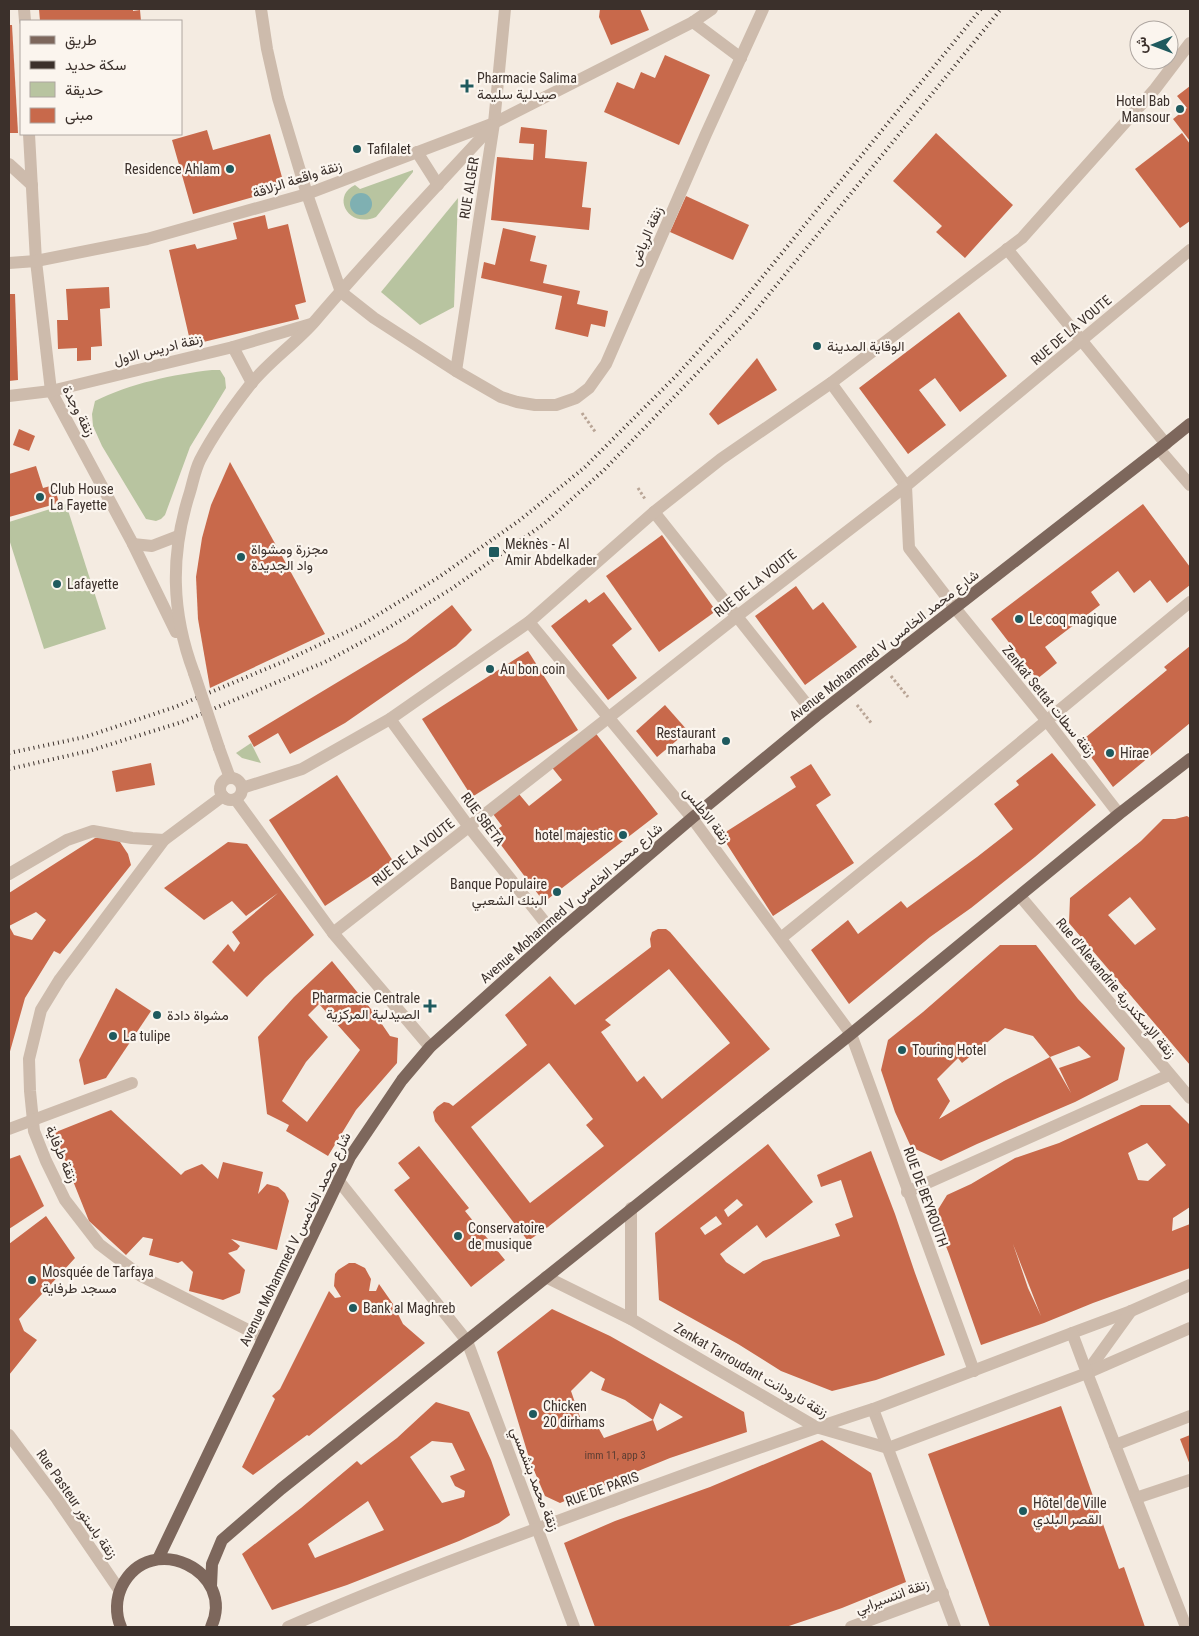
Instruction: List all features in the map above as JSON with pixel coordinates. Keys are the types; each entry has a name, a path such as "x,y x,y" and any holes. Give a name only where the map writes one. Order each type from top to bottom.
{"main road":[{"name":"Avenue Mohammed V شارع محمد الخامس","path":"158,1559 262,1337 350,1157 402,1080 430,1047 555,935 692,818 816,716 1190,424"},
{"path":"211,1586 212,1564 222,1540 281,1489 851,1034 1119,814 1188,764"},
{"path":"119,1626 117,1603 125,1580 134,1570 146,1562 158,1559 175,1559 190,1564 202,1574 211,1586 216,1610 211,1627"}],"street":[{"path":"261,9 267,49 278,98 307,194 341,290"},
{"name":"RUE ALGER","path":"456,371 494,123 504,9"},
{"name":"زنقة واقعة الزلاقة","path":"9,263 36,261 147,239 307,194 494,123 693,22 712,9"},
{"name":"زنقة الرياض","path":"341,290 341,292 374,318 456,371 501,397 535,405 556,405 572,400 589,388 606,364 763,9"},
{"path":"693,22 741,58"},
{"path":"242,788 302,770 390,718 529,622 654,512 721,459 831,383 1022,238 1155,89 1190,42"},
{"path":"230,778 184,648 177,614 175,586 178,536 182,515 200,462 220,425 252,383 313,323 494,123"},
{"name":"زنقة وجدة","path":"29,135 36,261 51,391 133,544 184,648"},
{"path":"418,152 438,185"},
{"path":"9,164 32,185"},
{"path":"1007,249 1082,340 1163,446 1190,485"},
{"name":"RUE DE LA VOUTE","path":"333,933 736,616 906,486 1190,250"},
{"name":"زنقة ادريس الاول","path":"9,396 51,391 233,347 313,323"},
{"path":"233,347 252,383"},
{"path":"831,383 906,486"},
{"name":"Zenkat Settat زنقة سطات","path":"906,486 909,548 954,608 1047,721 1119,814"},
{"path":"654,512 816,716"},
{"path":"133,544 152,546 178,536"},
{"path":"781,938 1190,602"},
{"name":"زنقة الاطلس","path":"529,622 692,818 851,1034"},
{"name":"RUE SBETA","path":"390,718 469,827 555,935"},
{"path":"230,778 236,779 242,788 242,793 236,800 227,800 220,793 221,785 230,778"},
{"name":"زنقة طرفاية","path":"223,796 164,840 81,950 41,1010 29,1059 33,1120 34,1131 65,1200 99,1244 141,1276 262,1337"},
{"path":"236,800 333,933 430,1047"},
{"path":"9,874 67,840 92,831 132,838 164,840"},
{"name":"Rue d'Alexandrie زنقة الإسكندرية","path":"1020,896 1190,1098"},
{"name":"RUE DE BEYROUTH","path":"851,1034 974,1370"},
{"path":"908,1192 1169,1075"},
{"path":"9,1130 132,1083"},
{"name":"زنقة محمد بنشمسي","path":"338,1180 467,1341 574,1627"},
{"path":"631,1208 632,1319"},
{"name":"Zenkat Tarroudant زنقة تارودانت","path":"546,1277 632,1319 816,1427 888,1448"},
{"path":"1087,1372 1131,1311 1190,1284"},
{"name":"RUE DE PARIS","path":"288,1627 343,1603 538,1528 816,1427 873,1409 1131,1311"},
{"path":"888,1448 1087,1372 1190,1328"},
{"path":"1072,1333 1186,1627"},
{"path":"873,1409 956,1627"},
{"path":"1115,1445 1190,1416"},
{"name":"Rue Pasteur زنقة باستور","path":"9,1435 58,1499 120,1591"},
{"path":"1136,1498 1190,1480"},
{"name":"زنقة انتسيرابي","path":"851,1627 943,1593"}],"path":[{"path":"572,400 596,433"},
{"path":"882,664 908,697"},
{"path":"846,692 872,724"}],"green space":[{"path":"413,170 376,217 366,220 358,219 346,210 344,196 355,185 360,189"},
{"path":"458,198 454,307 420,325 381,292"},
{"path":"220,370 225,378 226,388 190,447 165,515 156,521 146,519 102,446 93,426 92,414 95,401 152,381"},
{"name":"Lafayette","path":"66,504 106,629 44,649 9,539 9,522"},
{"path":"251,743 261,763 242,758 236,753"}],"water":[{"path":"357,193 365,193 372,200 372,208 365,215 357,215 350,208 350,200"}],"building":[{"path":"39,9 133,9 133,11 140,10 141,20 40,20"},
{"path":"600,9 640,9 649,30 611,45 599,17"},
{"path":"9,25 12,25 18,133 9,133"},
{"path":"665,55 710,75 679,145 604,112 617,82 634,89 641,72 655,78"},
{"path":"1190,86 1190,141 1173,119 1187,108 1177,96"},
{"path":"521,127 547,130 545,158 587,162 582,207 591,208 589,230 491,220 497,157 533,160 534,144 519,143"},
{"name":"Residence Ahlam","path":"207,130 213,150 270,134 285,188 193,214 172,140"},
{"path":"936,133 1013,205 965,258 936,232 942,226 893,181"},
{"path":"1182,133 1190,144 1190,221 1180,228 1135,169"},
{"path":"686,196 749,225 733,260 670,232"},
{"path":"265,215 268,229 288,224 306,302 295,305 299,319 191,345 169,250 195,244 197,249 237,239 233,223"},
{"path":"503,228 536,236 530,261 547,265 543,283 580,291 577,304 608,311 605,327 591,324 588,337 555,329 562,296 481,278 484,262 495,265"},
{"path":"109,287 110,308 100,309 102,346 91,347 91,360 77,361 77,348 58,349 57,320 68,320 66,289"},
{"path":"9,294 15,294 18,380 9,381"},
{"path":"959,312 1007,376 960,412 935,378 919,390 946,425 908,454 859,388"},
{"path":"757,358 777,390 718,425 709,414"},
{"path":"19,429 35,436 29,451 13,445"},
{"name":"مجزرة ومشواة واد الجديدة","path":"230,462 325,634 210,688 198,619 196,577 202,538 211,505"},
{"path":"36,466 43,488 54,485 59,503 9,517 9,474"},
{"path":"1143,504 1190,567 1190,585 1167,603 1150,580 1134,593 1118,571 1091,592 1100,605 1045,647 1057,663 1037,679 991,619"},
{"path":"662,535 716,611 659,652 606,576"},
{"path":"796,586 813,610 823,602 857,647 805,685 755,616"},
{"path":"604,592 632,629 612,645 637,678 608,700 551,626 586,599 589,603"},
{"path":"452,605 472,630 456,646 345,723 290,754 278,733 254,747 248,736 406,641"},
{"path":"1190,646 1190,723 1113,787 1080,742 1167,670 1164,667"},
{"path":"528,651 578,730 472,797 422,719"},
{"path":"665,705 688,731 657,757 636,731"},
{"path":"594,731 658,814 544,902 492,833 502,826 493,814 519,794 529,806 562,780 550,765"},
{"path":"1052,753 1096,805 1035,857 971,908 930,937 849,1004 811,950 848,920 858,934 901,901 907,908 1013,829 994,804 1019,785 1016,781"},
{"path":"151,763 155,785 116,792 112,771"},
{"path":"811,764 831,795 816,805 854,863 773,916 721,835 796,787 790,777"},
{"path":"337,775 393,861 325,906 269,820"},
{"path":"1187,816 1190,818 1190,1065 1069,923 1070,898 1141,841 1163,819","holes":["1130,897 1156,929 1135,945 1108,915"]},
{"path":"108,836 120,842 128,854 131,865 60,954 54,951 25,998 9,1055 9,893 95,838","holes":["36,912 46,920 32,940 14,935 9,926"]},
{"path":"228,842 247,844 314,935 265,978 247,997 212,962 228,944 234,952 240,943 232,932 278,893 246,916 232,901 204,920 164,888"},
{"path":"658,929 666,929 670,932 770,1049 528,1241 435,1121 433,1112 444,1102 453,1106 527,1045 505,1015 550,976 575,1005 651,947 650,939 652,932","holes":["669,969 730,1043 662,1099 644,1076 637,1082 601,1032 611,1025 605,1020","549,1063 593,1119 586,1125 604,1146 530,1203 471,1127"]},
{"path":"1000,945 1036,945 1078,999 1125,1048 1118,1080 1075,1102 941,1161 911,1147 895,1112 881,1070 888,1040","holes":["1005,1028 1033,1036 1050,1057 939,1119 950,1101 937,1079 958,1058 962,1063","1079,1046 1091,1057 1059,1068 1071,1093 1050,1057"]},
{"path":"332,961 375,1014 390,1036 398,1038 397,1063 356,1110 328,1156 286,1131 289,1125 267,1114 258,1037 294,997","holes":["319,1004 360,1050 307,1122 282,1101 306,1062 328,1037 308,1015"]},
{"name":"La tulipe","path":"116,988 151,1011 106,1078 84,1085 79,1060"},
{"path":"1141,1105 1170,1105 1190,1125 1190,1207 1173,1218 1172,1231 1190,1224 1190,1268 981,1345 934,1216 947,1195 971,1184 1015,1158 1059,1143","holes":["1147,1143 1166,1165 1148,1181 1138,1180 1128,1153","1013,1244 1041,1316 1028,1288"]},
{"path":"111,1110 181,1175 185,1171 202,1164 218,1179 223,1162 263,1172 258,1194 267,1184 278,1187 285,1193 289,1201 277,1250 231,1239 240,1246 237,1250 228,1253 245,1270 240,1293 223,1300 189,1291 193,1272 182,1261 178,1263 149,1255 153,1239 143,1237 126,1255 89,1221 55,1136 56,1132"},
{"path":"768,1144 813,1202 766,1238 757,1225 720,1254 726,1262 744,1274 763,1261 840,1236 835,1224 853,1217 841,1180 821,1187 817,1175 871,1151 945,1355 876,1380 832,1391 781,1371 738,1344 659,1300 655,1233","holes":["737,1199 743,1205 728,1217 724,1210","716,1216 722,1224 705,1235 700,1228"]},
{"name":"Conservatoire de musique","path":"419,1146 469,1208 465,1211 505,1260 471,1287 394,1190 410,1178 398,1163"},
{"path":"20,1155 44,1206 9,1229 9,1159"},
{"name":"Mosquée de Tarfaya مسجد طرفاية","path":"46,1216 75,1258 19,1319 24,1331 37,1340 9,1375 9,1244"},
{"path":"349,1263 355,1263 365,1268 371,1279 369,1291 376,1291 379,1284 393,1304 403,1324 425,1343 309,1436 307,1435 253,1475 242,1467 275,1399 272,1396 280,1389 329,1291 335,1298 341,1297 334,1286 335,1274"},
{"path":"552,1309 610,1336 744,1412 747,1432 670,1458 560,1503 545,1496 530,1461 497,1352","holes":["591,1371 605,1379 601,1390 625,1400 653,1420 604,1438 594,1420 582,1423 571,1391","660,1403 683,1417 657,1431 653,1420"]},
{"path":"436,1402 469,1412 491,1460 510,1515 499,1523 459,1541 347,1585 272,1610 242,1554 357,1461 361,1465 397,1438","holes":["432,1441 452,1443 465,1470 450,1476 455,1486 465,1491 464,1497 442,1503 410,1457","368,1501 384,1530 315,1558 308,1544"]},
{"name":"Hôtel de Ville القصر البلدي","path":"1061,1406 1119,1569 1124,1567 1145,1627 990,1627 928,1454"},
{"path":"1190,1435 1190,1465 1180,1439"},
{"path":"822,1440 871,1473 906,1582 842,1608 786,1627 595,1627 564,1543 615,1521 710,1487"}],"railway":[{"path":"9,753 85,737 175,707 285,661 363,624 439,577 520,520 584,468 676,376 733,313 981,9"},
{"path":"9,769 89,751 182,722 325,662 388,628 451,589 544,524 604,470 748,320 1001,9"}],"place":[{"name":"Pharmacie Salima صيدلية سليمة","path":"467,86"},
{"name":"Hotel Bab Mansour","path":"1180,109"},
{"name":"Tafilalet","path":"357,149"},
{"name":"Residence Ahlam","path":"230,169"},
{"name":"الوقاية المدينة","path":"817,346"},
{"name":"Club House La Fayette","path":"40,497"},
{"name":"Meknès - Al Amir Abdelkader","path":"494,552"},
{"name":"مجزرة ومشواة واد الجديدة","path":"241,557"},
{"name":"Lafayette","path":"57,584"},
{"name":"Le coq magique","path":"1019,619"},
{"name":"Au bon coin","path":"490,669"},
{"name":"Restaurant marhaba","path":"726,741"},
{"name":"Hirae","path":"1110,753"},
{"name":"hotel majestic","path":"623,835"},
{"name":"Banque Populaire البنك الشعبي","path":"557,892"},
{"name":"Pharmacie Centrale الصيدلية المركزية","path":"430,1006"},
{"name":"مشواة دادة","path":"157,1015"},
{"name":"La tulipe","path":"113,1036"},
{"name":"Touring Hotel","path":"902,1050"},
{"name":"Conservatoire de musique","path":"458,1236"},
{"name":"Mosquée de Tarfaya مسجد طرفاية","path":"32,1280"},
{"name":"Bank al Maghreb","path":"353,1308"},
{"name":"Chicken 20 dirhams","path":"533,1414"},
{"name":"Hôtel de Ville القصر البلدي","path":"1023,1511"}]}
